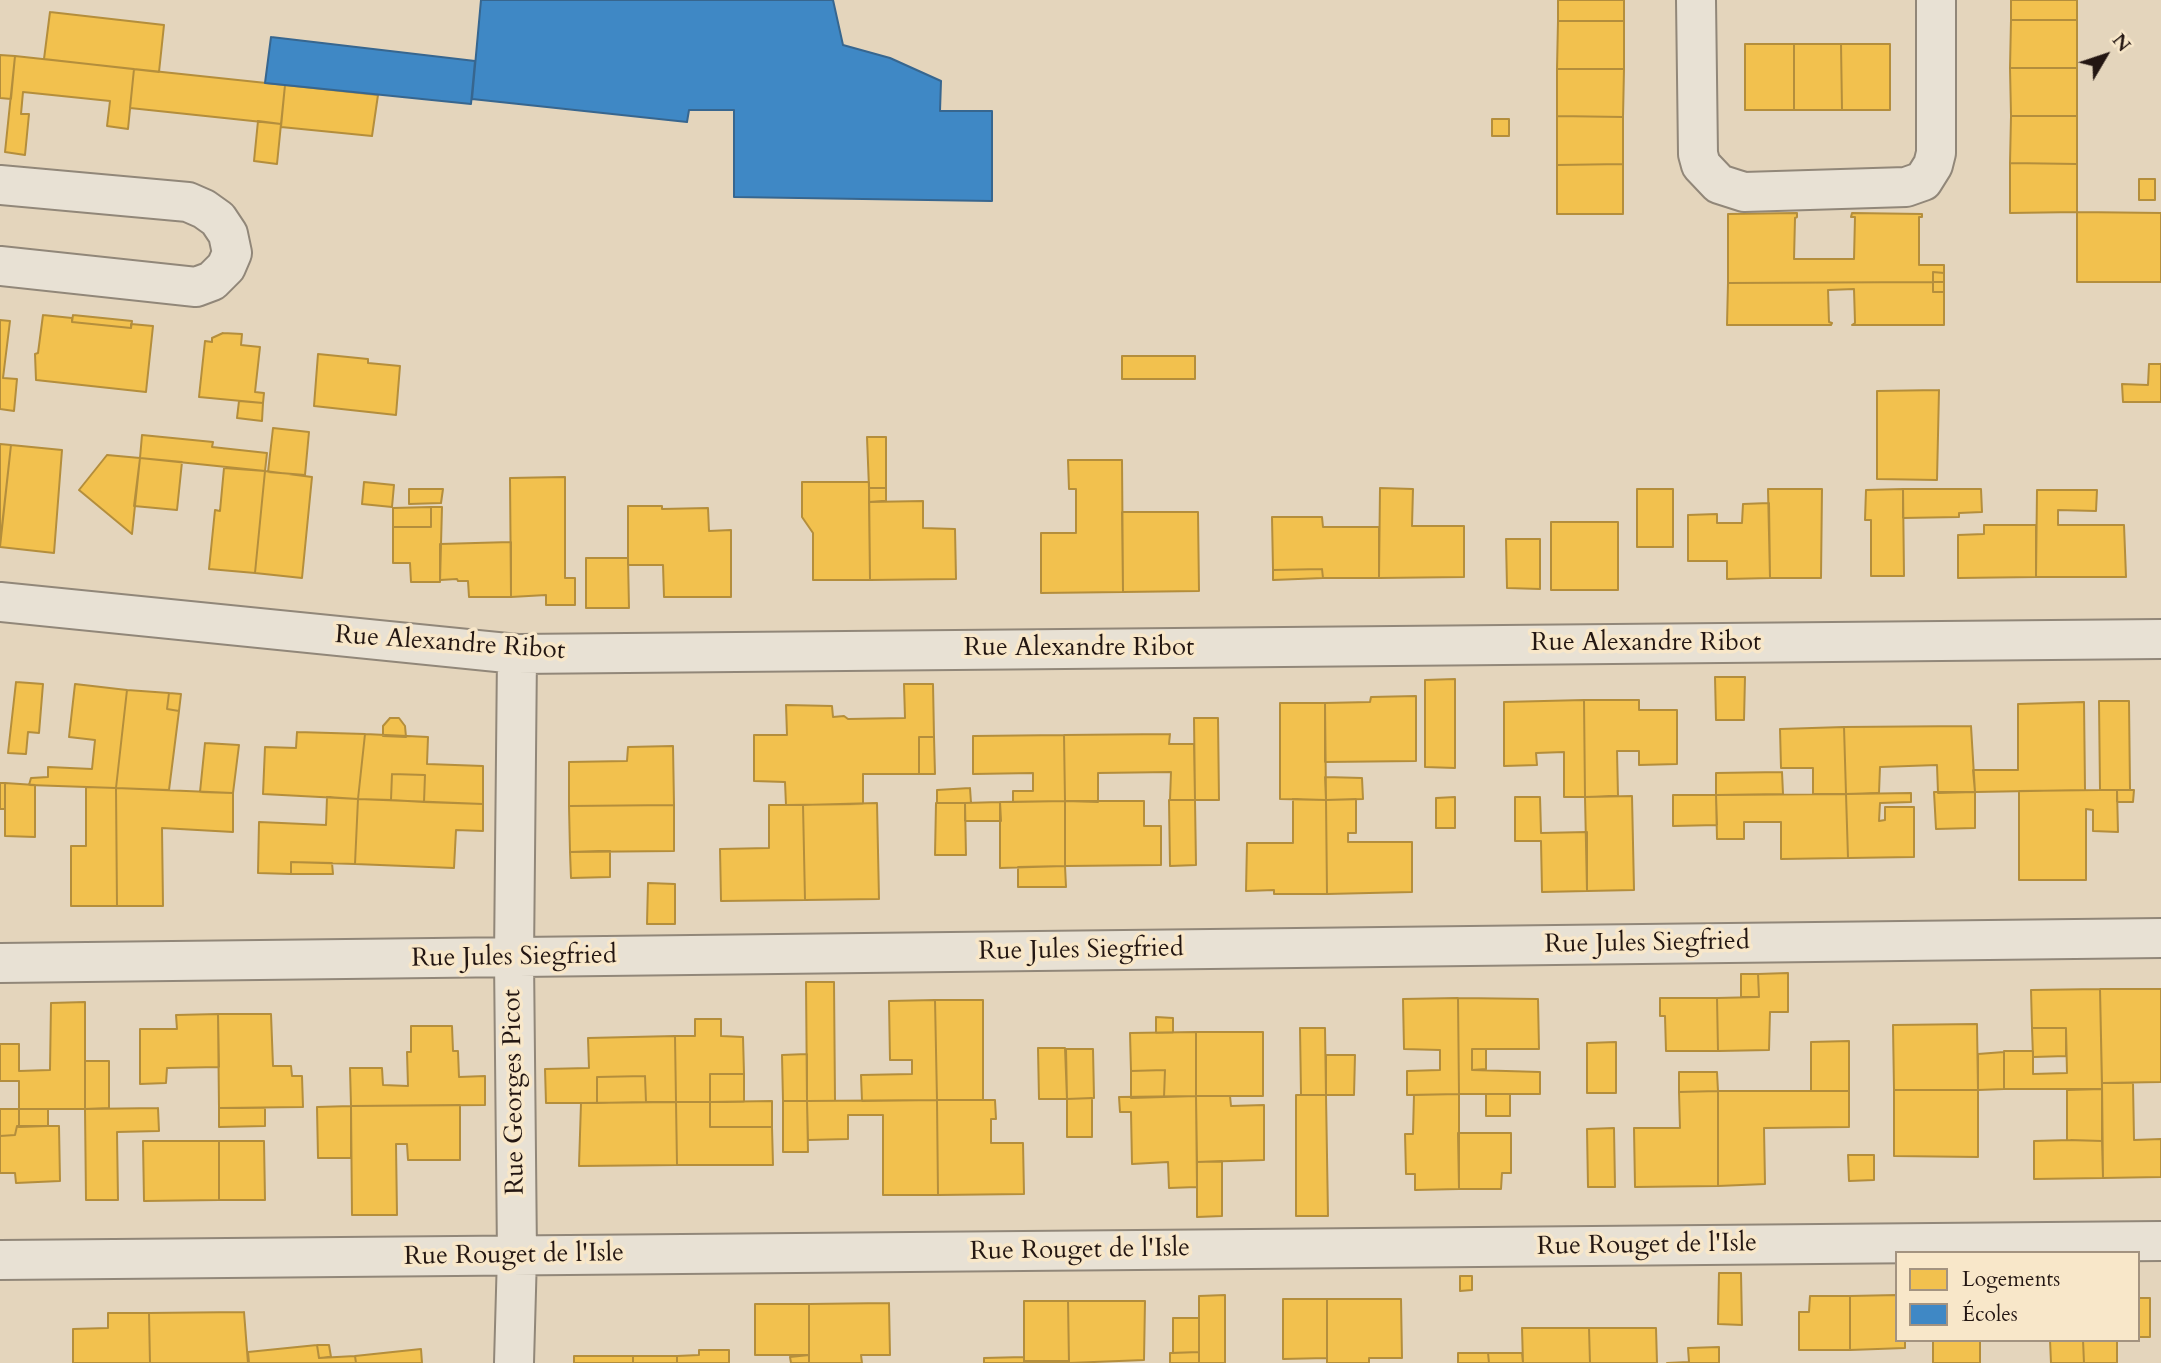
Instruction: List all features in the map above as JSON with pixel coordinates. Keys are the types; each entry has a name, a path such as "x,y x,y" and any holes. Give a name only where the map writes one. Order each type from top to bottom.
{"street":[{"path":"1696,0 1698,154 1701,164 1719,184 1744,192 1906,187 1923,181 1933,165 1936,153 1936,0"},
{"path":"0,184 188,202 218,219 228,234 232,253 226,267 212,281 196,287 0,266"},
{"name":"Rue Alexandre Ribot","path":"0,602 517,654 2161,639"},
{"name":"Rue Georges Picot","path":"514,1363 517,1255 514,958 517,654"},
{"name":"Rue Jules Siegfried","path":"0,963 2161,938"},
{"name":"Rue Rouget de l'Isle","path":"0,1260 2161,1241"}],"building: Logements":[{"path":"1558,0 1624,0 1624,21 1558,21"},
{"path":"2011,0 2077,0 2077,20 2011,20"},
{"path":"50,12 164,25 159,72 44,59"},
{"path":"2011,20 2077,20 2077,68 2010,68"},
{"path":"1558,21 1624,21 1624,69 1557,69"},
{"path":"1745,44 1794,44 1794,110 1745,110"},
{"path":"1794,44 1841,44 1842,110 1794,110"},
{"path":"1841,44 1890,44 1890,110 1842,110"},
{"path":"0,55 15,56 11,99 0,98"},
{"path":"15,56 134,69 128,129 107,126 110,101 23,92 21,114 29,114 25,155 5,152"},
{"path":"2010,68 2077,68 2077,116 2011,116"},
{"path":"134,69 285,85 281,124 130,108"},
{"path":"1557,69 1624,69 1623,117 1557,116"},
{"path":"285,85 378,95 372,136 281,127"},
{"path":"1557,116 1623,117 1623,164 1557,165"},
{"path":"2011,116 2077,116 2077,164 2010,163"},
{"path":"1492,119 1509,119 1509,136 1492,136"},
{"path":"258,121 281,124 277,164 254,161"},
{"path":"2010,163 2077,164 2077,212 2010,213"},
{"path":"1623,164 1623,214 1557,214 1557,165"},
{"path":"2139,179 2155,179 2155,200 2139,200"},
{"path":"2077,212 2161,213 2161,282 2077,282"},
{"path":"1797,213 1794,259 1854,259 1855,217 1851,217 1852,213 1922,214 1922,217 1919,217 1919,265 1944,265 1944,273 1933,272 1933,282 1728,283 1728,214"},
{"path":"1933,272 1944,273 1944,282 1933,282"},
{"path":"1933,282 1944,282 1944,292 1933,292"},
{"path":"1933,282 1933,292 1944,292 1944,325 1852,325 1855,323 1854,289 1828,290 1831,325 1727,325 1728,283"},
{"path":"43,315 72,318 72,322 131,328 131,324 153,326 146,392 36,380 35,354 38,353"},
{"path":"73,315 132,321 131,328 72,322"},
{"path":"0,320 10,321 3,378 17,379 14,411 0,409"},
{"path":"223,333 242,334 241,345 260,347 255,392 264,393 263,403 199,397 205,341 212,342 212,338"},
{"path":"318,354 368,359 368,363 400,366 396,415 314,406"},
{"path":"1122,356 1195,356 1195,379 1122,379"},
{"path":"2149,364 2161,364 2161,402 2123,402 2122,384 2148,385"},
{"path":"1939,390 1937,480 1877,479 1877,391"},
{"path":"239,401 263,403 262,421 237,418"},
{"path":"273,428 309,432 305,475 268,472"},
{"path":"142,435 213,442 212,447 267,453 265,471 140,458"},
{"path":"867,437 886,437 886,488 869,488"},
{"path":"0,444 11,445 0,544"},
{"path":"11,445 62,450 54,553 0,547"},
{"path":"107,455 140,458 132,534 79,490"},
{"path":"140,458 182,462 177,510 134,506"},
{"path":"1068,460 1122,460 1123,592 1041,593 1041,533 1076,533 1076,489 1069,489"},
{"path":"224,468 265,471 255,573 209,569 215,510 220,511"},
{"path":"265,471 312,477 302,578 255,573"},
{"path":"565,477 565,578 575,578 575,605 546,605 546,595 511,597 510,478"},
{"path":"364,482 394,485 392,507 362,504"},
{"path":"802,482 869,482 870,580 813,580 813,533 802,517"},
{"path":"869,488 886,488 886,501 869,502"},
{"path":"1380,488 1413,489 1412,526 1464,526 1464,577 1379,578"},
{"path":"409,489 443,489 441,503 409,504"},
{"path":"1637,489 1673,489 1673,547 1637,547"},
{"path":"1768,489 1822,489 1821,578 1770,578"},
{"path":"1903,489 1981,489 1982,512 1959,513 1959,517 1903,518"},
{"path":"1903,489 1904,576 1871,576 1871,520 1865,520 1866,490"},
{"path":"2037,490 2097,490 2096,511 2058,510 2058,525 2124,525 2126,577 2036,577"},
{"path":"923,501 923,528 955,529 956,579 870,580 869,502"},
{"path":"1769,503 1770,578 1727,579 1727,561 1688,561 1688,515 1717,514 1717,523 1742,523 1743,504"},
{"path":"628,506 662,506 662,509 708,508 709,531 731,530 731,597 664,597 663,565 628,565"},
{"path":"431,507 442,507 440,582 411,582 410,563 393,563 393,527 431,527"},
{"path":"431,507 431,527 393,527 393,508"},
{"path":"1122,512 1198,512 1199,591 1123,592"},
{"path":"1272,517 1322,517 1323,527 1379,527 1379,578 1323,578 1322,569 1273,570"},
{"path":"1551,522 1618,522 1618,590 1551,590"},
{"path":"1984,525 2036,525 2036,577 1958,578 1958,535 1984,534"},
{"path":"1506,539 1540,539 1540,589 1507,588"},
{"path":"511,542 511,597 469,597 468,581 440,580 440,544"},
{"path":"586,558 628,558 629,608 586,608"},
{"path":"1322,569 1323,578 1273,580 1273,570"},
{"path":"1715,677 1745,677 1744,720 1716,720"},
{"path":"1455,679 1455,768 1425,767 1425,680"},
{"path":"16,682 43,684 39,733 28,732 26,754 8,753"},
{"path":"75,684 127,690 116,788 29,785 31,778 48,777 48,767 92,769 95,740 69,737"},
{"path":"904,684 933,684 934,737 919,737 919,774 863,774 863,804 786,805 785,782 754,781 754,735 787,735 786,705 832,706 833,717 844,716 848,719 905,718"},
{"path":"127,690 169,693 167,709 179,711 169,790 116,788"},
{"path":"169,693 181,694 179,711 167,709"},
{"path":"1416,696 1416,761 1325,762 1325,703 1370,702 1371,697"},
{"path":"1584,700 1639,700 1639,710 1677,710 1677,764 1639,765 1639,751 1617,751 1618,796 1585,797"},
{"path":"1584,700 1585,797 1564,797 1564,752 1536,753 1537,765 1504,766 1504,702"},
{"path":"2099,701 2129,701 2130,790 2100,790"},
{"path":"2084,702 2085,790 1975,792 1973,770 2018,770 2018,704"},
{"path":"1280,703 1325,703 1326,800 1280,799"},
{"path":"390,718 399,718 405,726 406,737 383,736 383,726"},
{"path":"1194,718 1218,718 1219,800 1195,800"},
{"path":"1971,726 1975,792 1938,793 1937,765 1880,767 1879,793 1846,794 1844,727"},
{"path":"1844,727 1846,794 1813,794 1813,768 1781,768 1780,729"},
{"path":"297,732 365,734 358,799 263,794 265,747 296,748"},
{"path":"365,734 428,737 427,764 483,766 483,804 424,802 425,775 392,774 391,800 358,799"},
{"path":"1170,734 1169,744 1194,744 1195,800 1170,800 1171,772 1098,773 1098,802 1065,801 1064,735"},
{"path":"1064,735 1065,801 1013,802 1013,791 1033,791 1033,773 973,774 973,736"},
{"path":"919,737 934,737 935,774 919,774"},
{"path":"205,743 239,745 233,793 200,792"},
{"path":"673,746 674,805 569,806 569,762 627,761 628,747"},
{"path":"1782,772 1783,794 1716,795 1716,773"},
{"path":"392,774 425,775 424,802 391,800"},
{"path":"1325,777 1362,778 1363,799 1326,800"},
{"path":"0,783 5,783 5,809 0,809"},
{"path":"5,783 35,785 35,837 5,836"},
{"path":"86,787 116,788 117,906 71,906 71,846 86,846"},
{"path":"116,788 233,793 233,832 162,828 163,906 117,906"},
{"path":"970,788 971,803 937,803 937,790"},
{"path":"2117,790 2118,832 2093,831 2093,810 2086,809 2086,880 2019,880 2019,791"},
{"path":"2117,790 2134,790 2133,802 2117,802"},
{"path":"1934,792 1975,792 1975,828 1936,829"},
{"path":"1911,793 1911,802 1880,803 1879,821 1885,820 1885,807 1914,807 1914,857 1848,858 1846,794"},
{"path":"1846,794 1848,858 1781,859 1781,822 1744,822 1744,839 1717,839 1716,795"},
{"path":"1673,795 1716,795 1717,825 1673,826"},
{"path":"1632,796 1634,890 1587,891 1585,797"},
{"path":"327,797 358,799 355,864 291,862 291,874 258,873 259,822 326,825"},
{"path":"1455,797 1455,828 1436,828 1436,798"},
{"path":"1515,797 1540,797 1541,833 1587,832 1587,891 1542,892 1541,841 1515,841"},
{"path":"358,799 483,804 483,831 456,830 454,868 355,864"},
{"path":"1293,799 1326,800 1327,894 1246,891 1247,843 1293,843"},
{"path":"1356,799 1356,833 1348,833 1348,842 1412,842 1412,892 1327,894 1326,800"},
{"path":"1169,800 1195,800 1196,865 1170,866"},
{"path":"1065,801 1144,801 1144,826 1161,826 1161,865 1065,866"},
{"path":"1065,801 1065,866 1000,868 1000,802"},
{"path":"1000,802 1001,821 965,821 965,803"},
{"path":"877,803 879,899 805,900 803,805"},
{"path":"936,803 965,803 966,855 935,855"},
{"path":"674,805 674,851 570,852 569,806"},
{"path":"769,805 803,805 805,900 721,901 720,849 769,848"},
{"path":"610,851 610,877 571,878 570,852"},
{"path":"291,862 332,863 333,874 291,874"},
{"path":"1065,866 1066,887 1018,887 1018,867"},
{"path":"648,883 675,884 675,924 647,924"},
{"path":"1788,973 1788,1012 1770,1012 1769,1050 1718,1051 1717,998 1759,997 1758,974"},
{"path":"1741,974 1758,974 1759,997 1741,997"},
{"path":"806,982 834,982 835,1101 807,1101"},
{"path":"2100,989 2161,989 2161,1082 2102,1083"},
{"path":"2100,989 2102,1089 2004,1089 2004,1051 2033,1051 2033,1074 2067,1073 2066,1028 2032,1028 2031,990"},
{"path":"1458,998 1538,999 1539,1049 1472,1049 1472,1070 1540,1072 1540,1094 1459,1094"},
{"path":"1458,998 1459,1094 1407,1095 1407,1071 1440,1070 1440,1050 1404,1049 1403,999"},
{"path":"1660,998 1717,998 1718,1051 1666,1051 1665,1016 1660,1016"},
{"path":"935,1000 937,1100 862,1101 861,1075 912,1074 912,1060 890,1060 889,1001"},
{"path":"935,1000 983,1000 983,1100 937,1100"},
{"path":"85,1002 85,1109 19,1109 19,1081 0,1081 0,1044 19,1044 19,1071 50,1070 51,1003"},
{"path":"218,1014 271,1014 273,1066 291,1066 292,1076 302,1076 303,1107 219,1108"},
{"path":"218,1014 219,1067 167,1068 166,1083 140,1084 140,1029 177,1029 176,1015"},
{"path":"1156,1017 1173,1018 1173,1033 1156,1033"},
{"path":"695,1019 721,1019 721,1036 743,1037 744,1074 710,1074 710,1102 676,1102 675,1036 695,1036"},
{"path":"1977,1024 1978,1090 1894,1090 1893,1025"},
{"path":"411,1026 452,1026 453,1051 458,1051 459,1077 485,1076 485,1105 351,1106 350,1068 382,1068 383,1085 408,1086 407,1052 411,1052"},
{"path":"1300,1028 1325,1028 1326,1095 1301,1095"},
{"path":"2032,1028 2066,1028 2066,1056 2033,1057"},
{"path":"1196,1032 1196,1096 1164,1097 1165,1070 1131,1071 1130,1033"},
{"path":"1196,1032 1263,1032 1263,1096 1196,1096"},
{"path":"675,1036 676,1102 646,1102 645,1076 597,1077 597,1103 546,1103 545,1069 589,1068 588,1038"},
{"path":"1849,1041 1849,1091 1811,1091 1811,1042"},
{"path":"1616,1042 1616,1093 1587,1093 1587,1043"},
{"path":"1038,1048 1065,1048 1067,1099 1039,1099"},
{"path":"1066,1049 1093,1049 1094,1098 1067,1099"},
{"path":"1472,1049 1486,1049 1486,1069 1472,1070"},
{"path":"2004,1052 2004,1089 1978,1090 1978,1054"},
{"path":"807,1054 807,1101 783,1101 782,1055"},
{"path":"1326,1055 1355,1055 1354,1095 1326,1095"},
{"path":"85,1061 109,1061 109,1108 85,1109"},
{"path":"1165,1070 1164,1097 1131,1098 1131,1071"},
{"path":"1679,1072 1717,1072 1718,1091 1679,1092"},
{"path":"710,1074 744,1074 744,1102 710,1102"},
{"path":"645,1076 646,1102 597,1103 597,1077"},
{"path":"2102,1083 2133,1083 2134,1140 2161,1139 2161,1177 2103,1178"},
{"path":"2102,1089 2102,1141 2067,1140 2067,1090"},
{"path":"1894,1090 1978,1090 1978,1157 1894,1156"},
{"path":"1718,1091 1849,1091 1849,1127 1764,1128 1765,1184 1718,1186"},
{"path":"1718,1091 1718,1186 1635,1187 1634,1128 1680,1128 1679,1092"},
{"path":"1459,1094 1459,1189 1415,1190 1415,1174 1406,1174 1405,1134 1413,1134 1414,1095"},
{"path":"1486,1094 1510,1094 1510,1116 1486,1116"},
{"path":"1296,1095 1326,1095 1328,1216 1296,1216"},
{"path":"1196,1096 1230,1096 1231,1106 1264,1105 1264,1160 1197,1162"},
{"path":"1196,1096 1197,1187 1169,1188 1168,1162 1132,1164 1131,1112 1120,1112 1119,1097"},
{"path":"1092,1098 1092,1137 1067,1137 1067,1099"},
{"path":"937,1100 995,1100 996,1119 991,1119 991,1143 1023,1143 1024,1194 938,1195"},
{"path":"937,1100 938,1195 883,1195 883,1115 848,1115 848,1139 808,1140 807,1101"},
{"path":"772,1101 772,1127 710,1127 710,1102"},
{"path":"783,1101 807,1101 808,1152 783,1152"},
{"path":"676,1102 710,1102 710,1127 772,1127 773,1165 677,1165"},
{"path":"676,1102 677,1165 579,1166 581,1103"},
{"path":"460,1105 460,1160 408,1160 407,1144 396,1144 397,1215 352,1215 351,1106"},
{"path":"351,1106 351,1158 318,1158 317,1107"},
{"path":"158,1108 159,1131 117,1132 118,1200 86,1200 85,1109"},
{"path":"219,1108 265,1108 265,1126 219,1127"},
{"path":"0,1109 19,1109 19,1127 17,1126 15,1135 0,1136"},
{"path":"19,1109 48,1109 48,1126 19,1127"},
{"path":"17,1126 59,1126 60,1181 16,1183 15,1173 0,1173 0,1136 15,1135"},
{"path":"1614,1128 1615,1187 1588,1187 1587,1129"},
{"path":"1458,1133 1511,1133 1511,1173 1502,1173 1501,1189 1459,1189"},
{"path":"143,1141 219,1141 219,1200 144,1201"},
{"path":"219,1141 264,1141 265,1200 219,1200"},
{"path":"2034,1141 2102,1141 2103,1178 2034,1179"},
{"path":"1848,1155 1874,1155 1874,1180 1849,1181"},
{"path":"1222,1161 1222,1216 1197,1217 1197,1162"},
{"path":"1719,1273 1741,1273 1742,1325 1718,1324"},
{"path":"1460,1276 1472,1276 1472,1290 1460,1291"},
{"path":"1225,1295 1225,1363 1199,1363 1199,1296"},
{"path":"1895,1295 1895,1342 1905,1342 1905,1348 1850,1350 1850,1296"},
{"path":"1810,1296 1850,1296 1850,1350 1799,1350 1799,1312 1809,1312"},
{"path":"2140,1298 2150,1298 2150,1337 2140,1337"},
{"path":"1283,1299 1327,1299 1327,1358 1283,1359"},
{"path":"1327,1299 1401,1299 1402,1358 1369,1358 1369,1363 1327,1363"},
{"path":"1024,1301 1068,1301 1069,1361 1024,1361"},
{"path":"1068,1301 1145,1301 1144,1360 1069,1363"},
{"path":"889,1303 890,1355 861,1355 862,1363 809,1363 809,1304"},
{"path":"755,1304 809,1304 809,1355 755,1355"},
{"path":"244,1312 248,1363 150,1363 149,1313"},
{"path":"108,1313 149,1313 150,1363 73,1363 73,1329 108,1328"},
{"path":"1173,1318 1199,1318 1199,1352 1173,1353"},
{"path":"1522,1328 1589,1328 1590,1363 1523,1363"},
{"path":"1589,1328 1656,1328 1657,1363 1590,1363"},
{"path":"1933,1342 1980,1342 1980,1363 1933,1363"},
{"path":"2050,1342 2083,1342 2084,1363 2051,1363"},
{"path":"2083,1342 2117,1342 2117,1363 2084,1363"},
{"path":"317,1345 329,1345 331,1357 319,1358"},
{"path":"317,1345 319,1358 355,1356 356,1363 249,1363 248,1352"},
{"path":"1719,1347 1719,1363 1667,1363 1689,1362 1688,1348"},
{"path":"421,1349 422,1363 356,1363 355,1356"},
{"path":"699,1350 729,1350 729,1363 677,1363 677,1356 699,1355"},
{"path":"1199,1352 1199,1363 1170,1363 1170,1353"},
{"path":"1458,1353 1488,1353 1489,1363 1458,1363"},
{"path":"1488,1353 1522,1353 1523,1363 1489,1363"},
{"path":"809,1355 809,1363 791,1363 790,1357"},
{"path":"574,1356 633,1356 633,1363 574,1363"},
{"path":"633,1356 677,1356 677,1363 633,1363"},
{"path":"1024,1357 1024,1363 984,1363 984,1358"},
{"path":"1069,1361 1069,1363 1024,1363"}],"building: Écoles":[{"path":"481,0 833,0 843,45 890,58 941,81 940,111 992,111 992,201 734,197 734,110 689,110 687,122 472,99"},
{"path":"271,37 475,61 471,104 265,83"}]}
